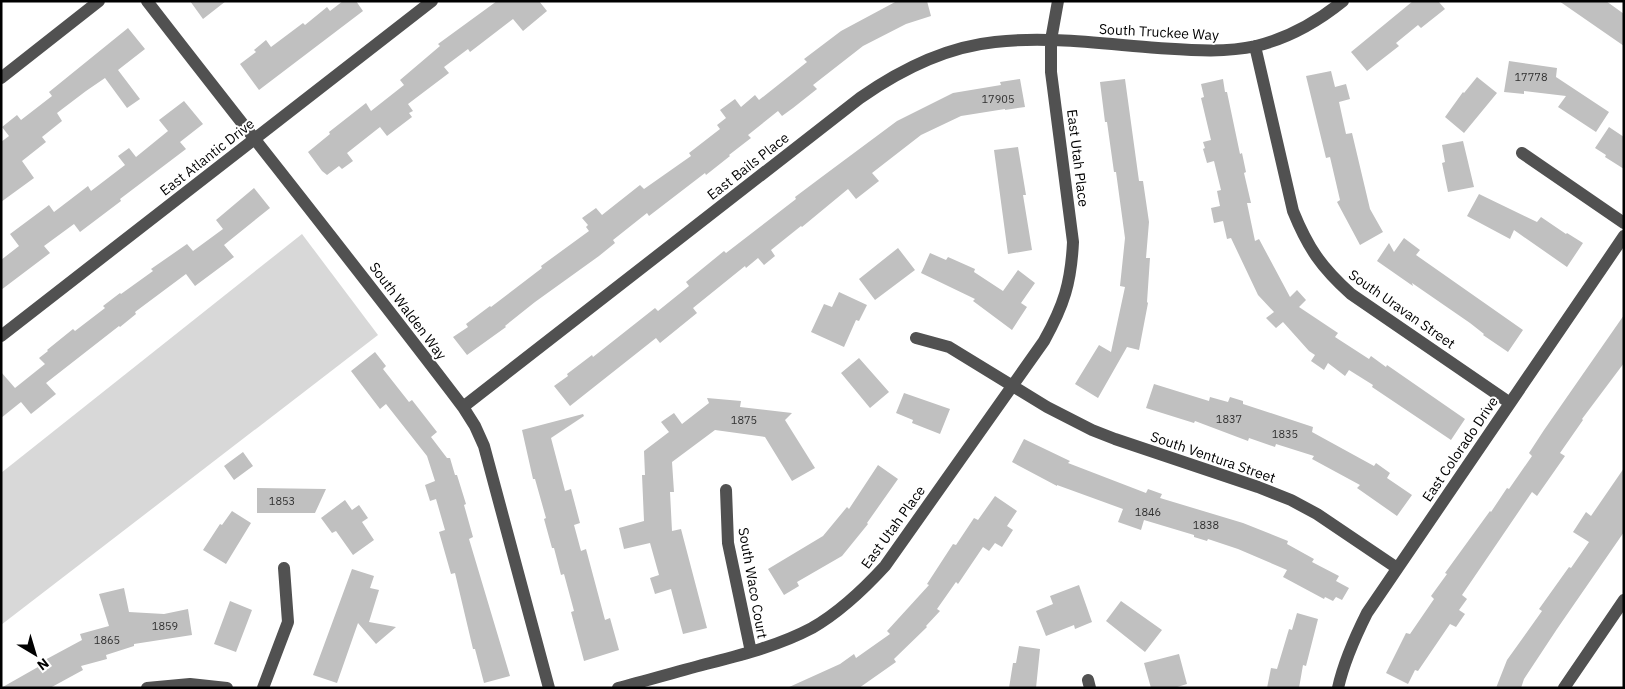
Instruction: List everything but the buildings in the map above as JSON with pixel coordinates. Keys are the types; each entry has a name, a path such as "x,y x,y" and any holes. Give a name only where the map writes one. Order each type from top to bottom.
{"street":[{"path":"1,78 99,1"},
{"name":"South Walden Way","path":"147,1 254,140 360,272 475,426 484,446 549,688"},
{"name":"East Atlantic Drive","path":"1,336 432,1"},
{"path":"1051,40 1058,1"},
{"name":"South Truckee Way","path":"1051,40 1195,51 1227,50 1255,46 1276,40 1305,27 1343,1"},
{"name":"East Utah Place","path":"618,688 751,652 789,639 813,627 846,604 867,586 884,566 1044,341 1058,316 1067,292 1074,242 1051,72 1051,40"},
{"name":"East Bails Place","path":"462,407 844,110 884,82 909,67 936,56 964,48 993,42 1051,40"},
{"name":"South Uravan Street","path":"1255,46 1293,211 1302,234 1315,257 1332,277 1351,294 1510,402"},
{"path":"1522,153 1624,223"},
{"name":"East Colorado Drive","path":"1338,688 1355,636 1368,613 1624,236"},
{"path":"916,338 949,347 1013,385"},
{"name":"South Ventura Street","path":"1013,385 1047,407 1107,436 1291,500 1317,514 1398,568"},
{"name":"South Waco Court","path":"726,490 728,542 751,652"},
{"path":"263,688 288,622 284,568"},
{"path":"1564,688 1624,600"},
{"path":"147,688 190,684 227,688"}],"shaded area":[{"path":"302,234 378,335 1,625 1,473"}]}
